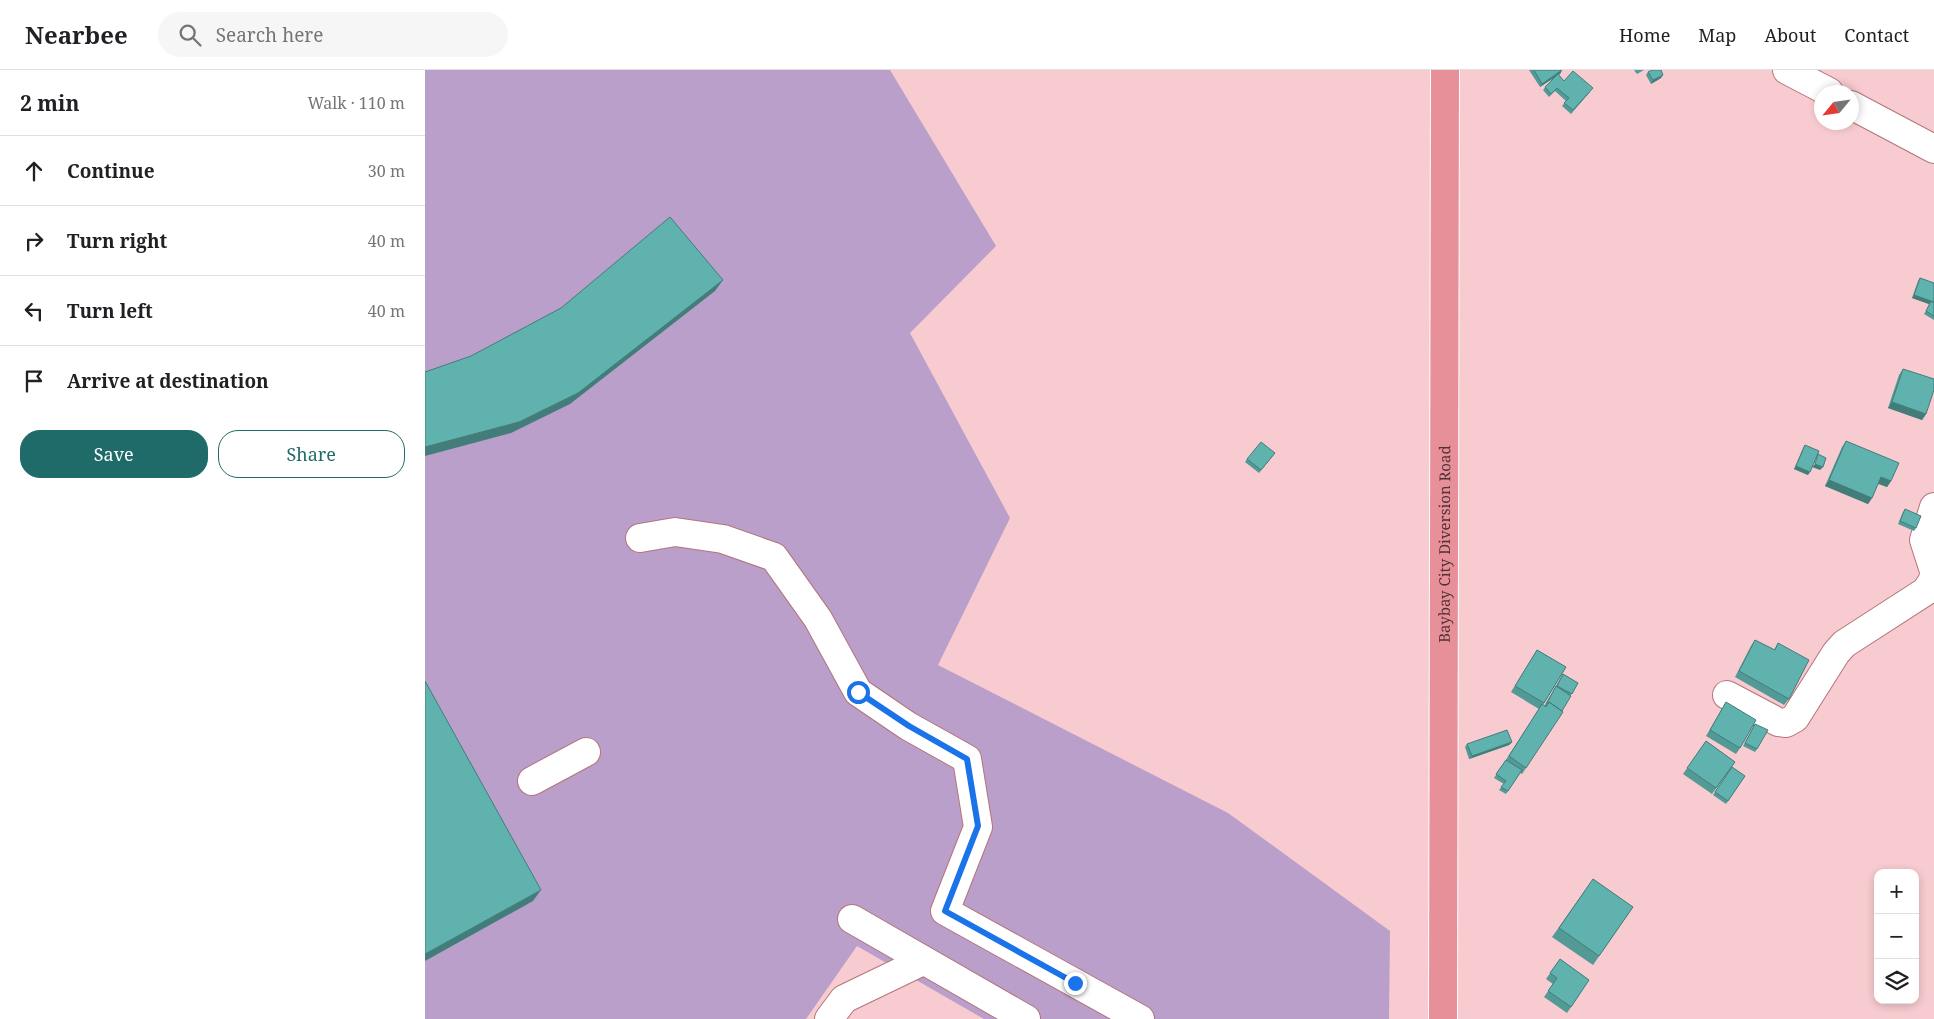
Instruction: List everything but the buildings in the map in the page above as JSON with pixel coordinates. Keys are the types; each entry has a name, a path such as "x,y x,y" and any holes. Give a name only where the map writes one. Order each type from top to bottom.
{"highway":[{"name":"Baybay City Diversion Road","path":"1443,1019 1445,70"}],"street":[{"path":"1787,70 1816,85"},
{"path":"1859,108 1934,148"},
{"path":"1727,695 1778,722 1785,723 1795,718 1839,648 1854,636 1926,591 1933,580 1934,572 1924,540 1934,507"},
{"path":"640,538 675,532 723,539 775,557 818,619 858,692 909,726 967,759 978,826 945,911 1140,1019"},
{"path":"532,781 586,752"},
{"path":"852,919 1027,1019"},
{"path":"829,1019 844,999 923,961"}],"shaded area":[{"path":"425,70 890,70 996,246 910,333 1010,518 938,665 1228,813 1390,931 1389,1019 984,1019 857,946 806,1019 425,1019"}],"route":[{"path":"858,692 909,726 967,759 978,826 945,911 1075,983"}]}
